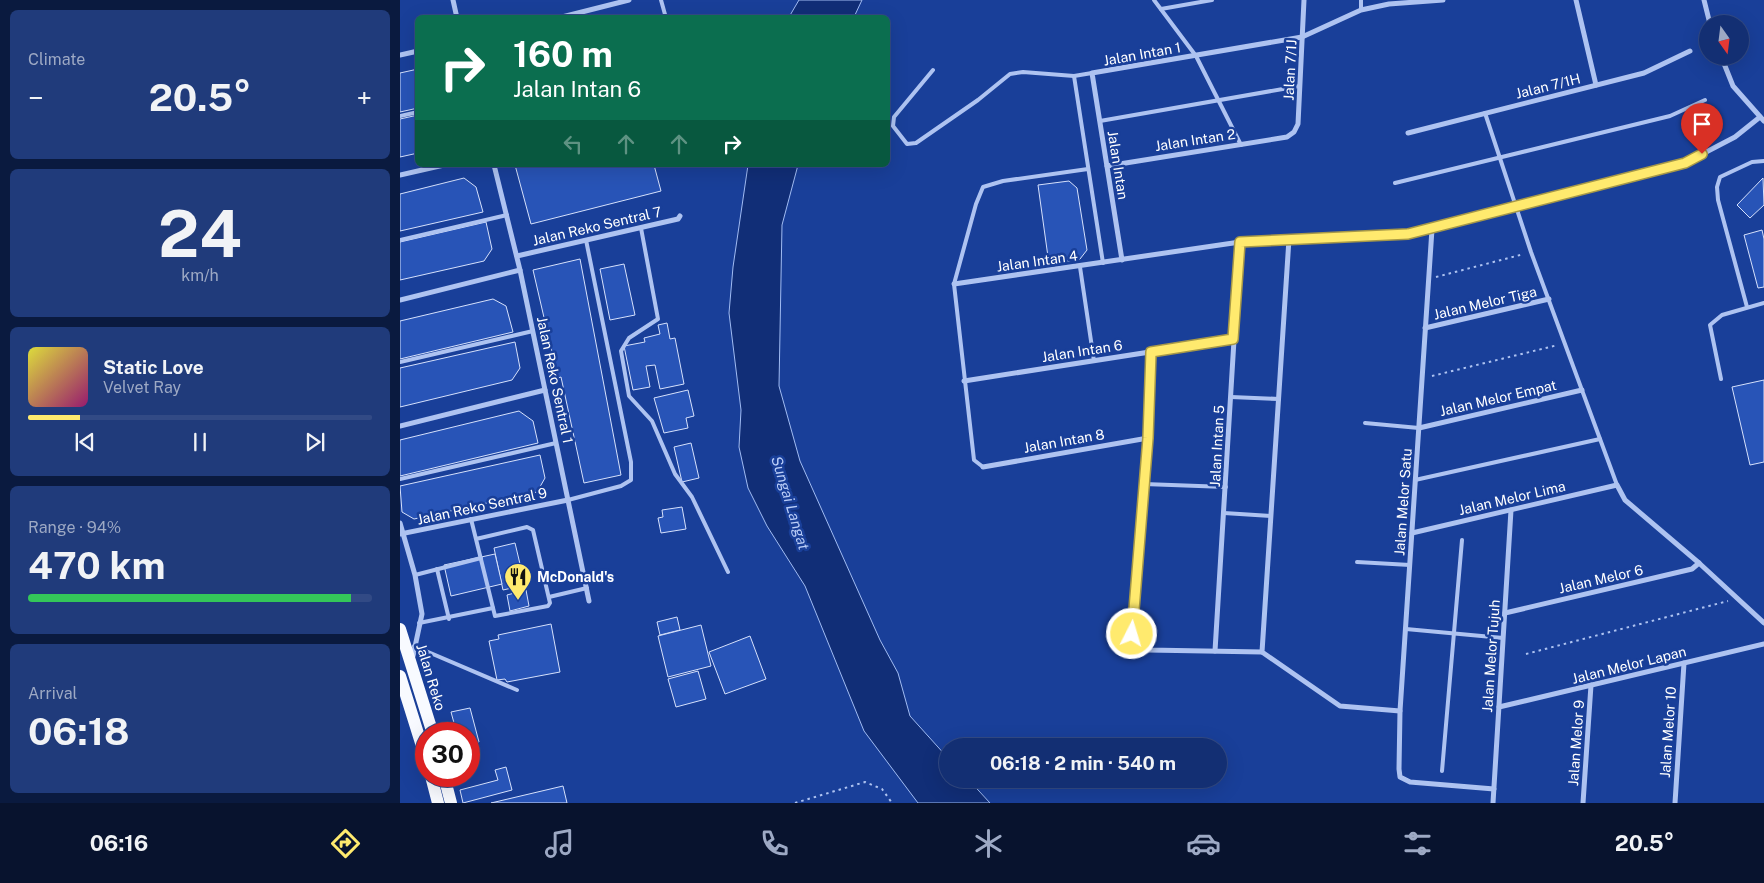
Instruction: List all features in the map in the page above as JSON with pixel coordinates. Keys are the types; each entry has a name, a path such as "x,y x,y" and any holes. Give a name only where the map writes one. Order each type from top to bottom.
{"main road":[{"name":"Jalan Reko","path":"400,629 429,722"},
{"name":"Jalan Reko","path":"400,676 415,724"},
{"path":"434,787 438,803"},
{"path":"447,787 451,803"}],"street":[{"path":"452,0 456,15"},
{"path":"570,15 629,0"},
{"name":"Jalan 7/1J","path":"1287,137 1294,132 1298,124 1304,0"},
{"name":"Jalan Intan 1","path":"1092,74 1302,37 1361,10 1389,4 1443,0"},
{"path":"1576,0 1596,85"},
{"path":"1704,0 1708,15"},
{"name":"Jalan 7/1H","path":"1408,133 1644,73 1690,51"},
{"path":"400,55 415,52"},
{"path":"1725,65 1734,86 1762,119"},
{"name":"Jalan Intan","path":"1092,74 1122,260"},
{"name":"Jalan Intan 4","path":"954,284 1240,242 1385,236 1432,228 1685,163 1736,137 1762,119"},
{"name":"Jalan Intan 2","path":"1107,166 1287,137"},
{"path":"400,175 435,167"},
{"name":"Jalan Reko Sentral 1","path":"495,167 517,256 589,601"},
{"name":"Jalan Reko Sentral 7","path":"517,256 678,220 680,216"},
{"name":"Jalan Melor Satu","path":"1432,228 1400,711 1399,769 1400,777 1410,782 1494,789"},
{"path":"1262,652 1289,239"},
{"name":"Jalan Intan 5","path":"1216,651 1240,242"},
{"path":"400,300 520,270"},
{"name":"Jalan Melor Tiga","path":"1426,328 1549,299"},
{"name":"Jalan Intan 6","path":"964,381 1233,339"},
{"path":"1151,352 1148,438 1132,634 1137,642 1148,650 1262,652 1340,706 1400,711"},
{"path":"400,426 545,390"},
{"name":"Jalan Melor Empat","path":"1419,428 1582,390"},
{"name":"Jalan Intan 8","path":"983,466 1148,438"},
{"path":"1618,486 1625,500 1699,563 1764,623"},
{"name":"Jalan Melor Lima","path":"1412,533 1618,486"},
{"name":"Jalan Reko Sentral 9","path":"402,534 568,500"},
{"name":"Jalan Melor Tujuh","path":"1493,803 1512,510"},
{"path":"400,523 415,575 422,614 414,646 412,666"},
{"name":"Jalan Melor 6","path":"1505,613 1692,569 1699,563"},
{"name":"Jalan Melor Lapan","path":"1499,707 1764,644"},
{"name":"Jalan Melor 10","path":"1675,803 1684,663"},
{"name":"Jalan Melor 9","path":"1583,803 1591,685"}],"lane":[{"path":"661,0 665,15"},
{"path":"1154,0 1196,56 1240,145"},
{"path":"1161,9 1212,0"},
{"path":"1361,0 1361,10"},
{"path":"933,70 894,117 893,126 908,144 916,143 978,100 1010,74 1023,72 1074,76 1092,74"},
{"path":"1074,76 1103,263"},
{"path":"1100,122 1300,86"},
{"path":"1395,184 1670,116 1705,100"},
{"path":"400,116 415,113"},
{"path":"1485,113 1531,252 1618,486"},
{"path":"1747,307 1716,187 1720,178 1752,162 1764,161"},
{"path":"983,466 974,460 954,284 983,187 1003,181 1088,169"},
{"path":"400,240 507,215"},
{"path":"641,228 658,319 629,338 621,351 629,396 652,421 675,474 692,498 728,572"},
{"path":"568,500 621,486 631,480 631,462 586,240"},
{"path":"1080,266 1094,361"},
{"path":"1721,379 1710,325 1722,315 1764,303"},
{"path":"400,362 533,330"},
{"path":"1231,397 1279,399"},
{"path":"1365,423 1419,428"},
{"path":"1415,480 1600,439"},
{"path":"400,479 556,443"},
{"path":"1144,484 1226,487"},
{"path":"1224,513 1271,516"},
{"path":"471,519 493,608 497,617 548,606 549,597 533,530 527,527 476,539"},
{"path":"1442,771 1462,540"},
{"path":"415,575 481,558"},
{"path":"1357,562 1410,565"},
{"path":"437,569 449,619"},
{"path":"549,597 587,588"},
{"path":"419,623 449,619 493,608"},
{"path":"1406,629 1503,638"},
{"path":"414,646 516,690"}],"path":[{"path":"1429,278 1531,252"},
{"path":"1423,378 1565,343"},
{"path":"1526,654 1738,599"},
{"path":"795,803 866,782 882,789 892,803"}],"water":[{"path":"799,0 862,0 855,15 790,15"},
{"name":"Sungai Langat","path":"748,167 797,167 782,225 779,386 800,461 880,640 898,673 910,716 939,748 939,788 976,788 990,803 918,803 864,731 805,586 767,526 748,488 739,447 741,410 729,313 733,267"}],"building":[{"path":"415,70 415,109 400,112 400,73"},
{"path":"415,116 415,154 400,157 400,119"},
{"path":"516,167 655,167 661,191 531,224"},
{"path":"464,178 476,187 483,212 400,231 400,194"},
{"path":"1763,178 1764,205 1750,218 1737,205"},
{"path":"1069,181 1077,188 1087,250 1080,259 1049,264 1038,185"},
{"path":"486,222 492,249 484,261 400,280 400,242"},
{"path":"1762,230 1764,239 1764,287 1758,288 1744,235"},
{"path":"580,259 621,475 584,483 561,377 558,378 533,270"},
{"path":"624,264 635,315 610,320 600,269"},
{"path":"493,299 506,306 513,332 400,359 400,321"},
{"path":"667,323 670,339 675,338 684,384 660,389 655,365 646,366 650,387 633,390 624,346 645,342 644,338 660,334 658,325"},
{"path":"515,342 520,368 512,380 400,407 400,368"},
{"path":"1764,380 1764,462 1750,465 1732,387"},
{"path":"688,390 694,416 686,418 688,428 664,433 654,398"},
{"path":"519,411 533,421 538,443 400,476 400,440"},
{"path":"691,443 699,478 682,482 674,447"},
{"path":"540,455 545,478 537,492 414,519 402,512 400,486"},
{"path":"682,507 686,529 661,533 658,518 663,517 662,510"},
{"path":"515,543 525,585 503,590 494,548"},
{"path":"495,554 502,584 451,596 444,565"},
{"name":"McDonald's","path":"526,590 529,606 510,611 507,595"},
{"path":"677,617 680,630 660,635 657,622"},
{"path":"551,624 560,672 507,682 505,679 497,680 489,641 499,639 498,635"},
{"path":"701,625 711,666 668,677 658,636"},
{"path":"750,636 766,679 725,694 709,652"},
{"path":"698,671 706,699 676,707 668,679"},
{"path":"470,708 474,722 454,722 451,712"},
{"path":"506,767 512,790 463,803 460,790 480,787 480,785 498,780 495,770"},
{"path":"563,786 567,803 491,803"}],"place":[{"name":"McDonald's","path":"518,601"}],"route":[{"path":"1132,634 1148,438 1151,352 1233,339 1240,242 1408,234 1685,163 1702,154"}]}
